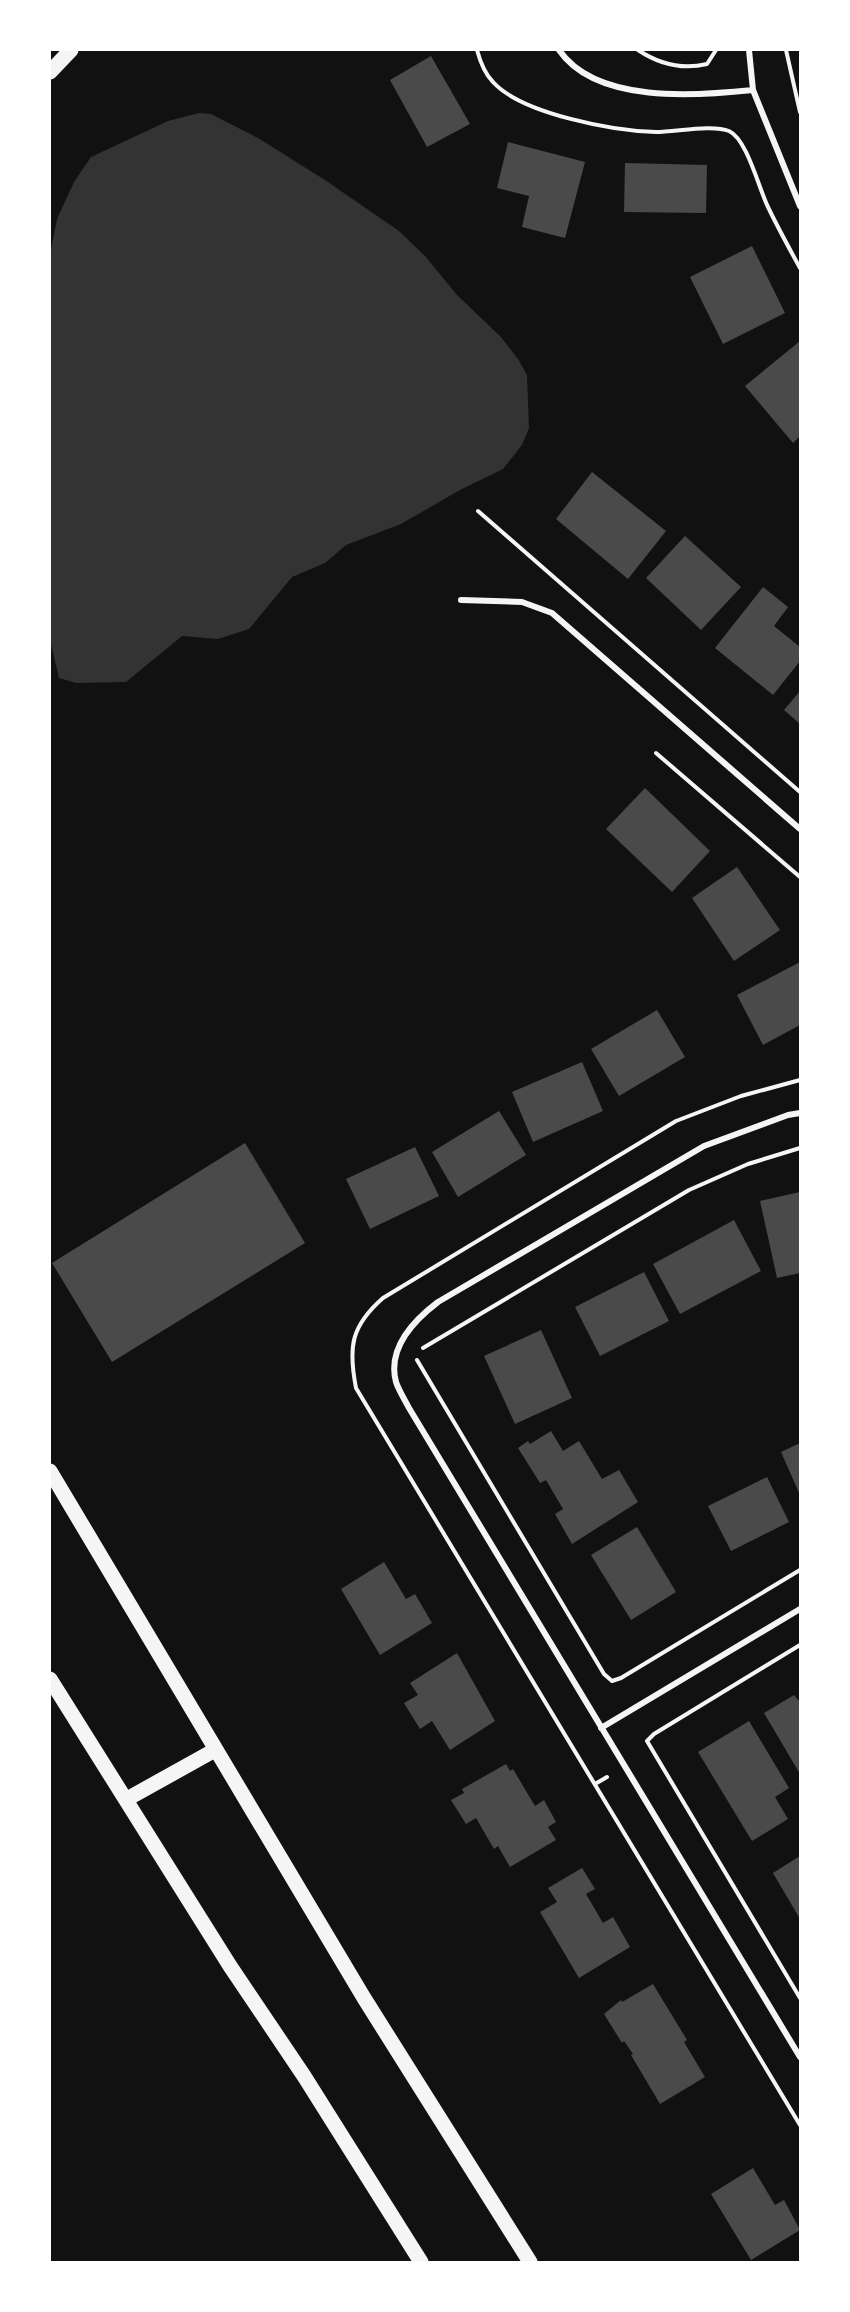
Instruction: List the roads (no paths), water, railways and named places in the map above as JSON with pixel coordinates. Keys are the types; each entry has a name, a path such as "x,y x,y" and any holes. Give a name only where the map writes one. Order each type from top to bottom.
{"main road":[{"path":"50,72 71,50"},
{"path":"50,1472 364,1998 530,2262"},
{"path":"50,1679 230,1966 304,2076 422,2262"},
{"path":"127,1799 215,1750"}],"street":[{"path":"559,50 568,63 599,79 639,92 707,95 753,90"},
{"path":"749,50 753,90 801,206"},
{"path":"461,600 522,602 552,613 801,829"},
{"path":"801,1113 788,1115 704,1146 438,1302 420,1316 400,1342 396,1359 396,1382 801,2057"},
{"path":"602,1728 801,1609"}]}
